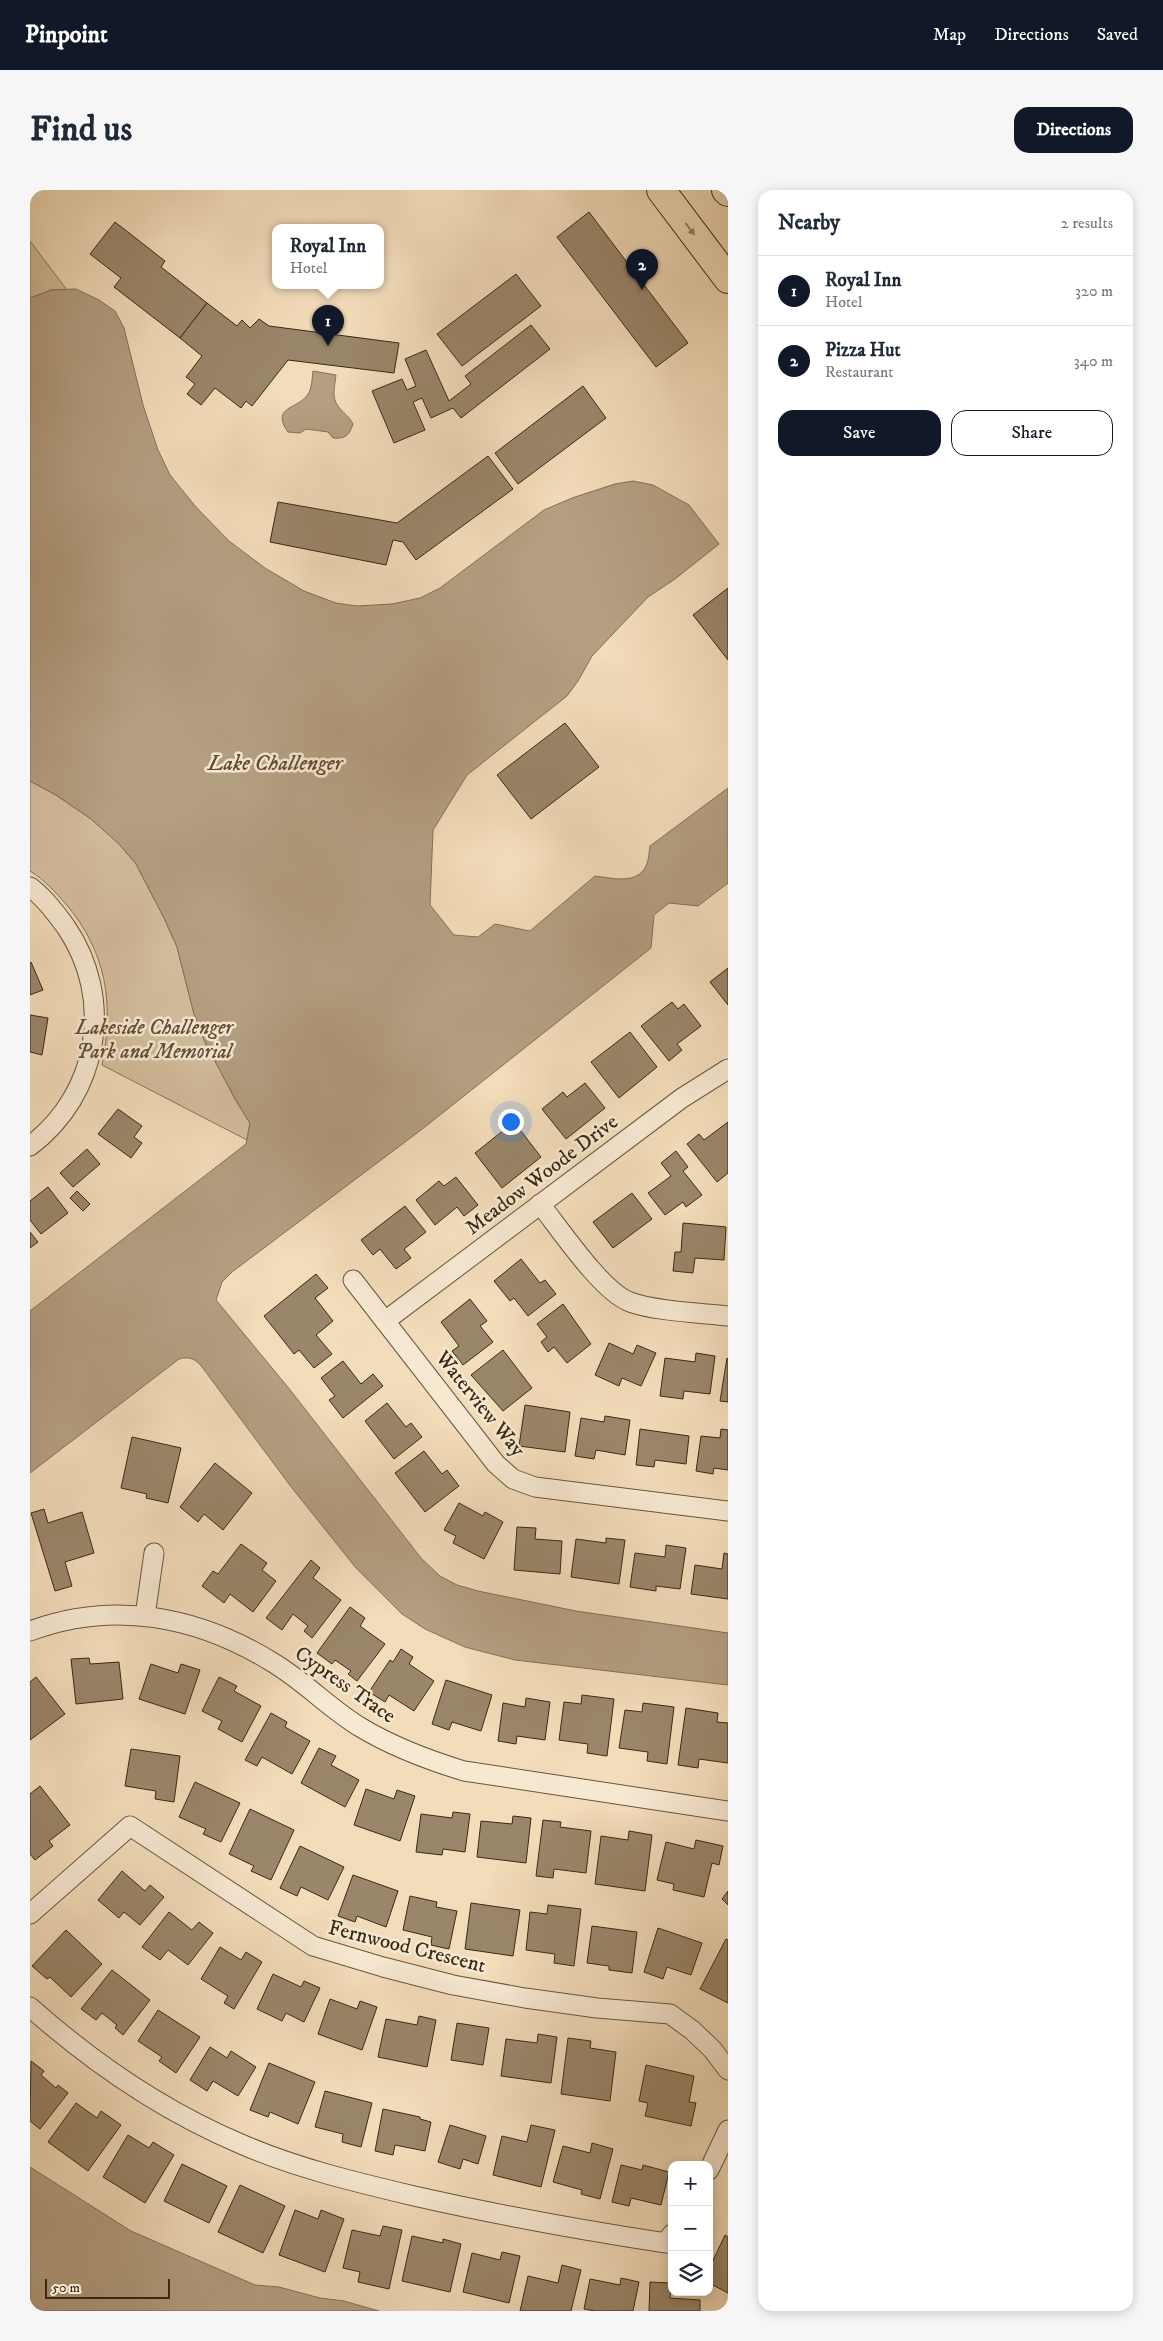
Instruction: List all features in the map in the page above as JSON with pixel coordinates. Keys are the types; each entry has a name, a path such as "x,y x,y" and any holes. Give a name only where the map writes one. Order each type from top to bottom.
{"highway":[{"path":"660,190 728,279"}],"street":[{"path":"30,887 57,914 81,955 90,976 95,1027 89,1061 77,1091 59,1119 30,1146"},
{"name":"Meadow Woode Drive","path":"385,1322 682,1098 728,1069"},
{"path":"540,1204 603,1283 620,1298 644,1306 728,1316"},
{"name":"Waterview Way","path":"353,1280 496,1464 513,1479 535,1486 728,1511"},
{"path":"145,1616 154,1553"},
{"name":"Cypress Trace","path":"30,1631 79,1617 108,1614 145,1616 199,1628 241,1645 273,1662 295,1677 330,1706 361,1727 394,1745 428,1760 464,1771 728,1811"},
{"name":"Fernwood Crescent","path":"30,1914 130,1826 313,1946 453,1985 597,2008 670,2014 699,2036 728,2070"},
{"path":"30,2007 102,2066 146,2095 192,2121 240,2144 289,2164 401,2193 571,2228 666,2244 668,2241"},
{"path":"713,2162 728,2130"}],"green space":[{"path":"30,241 67,290 51,290 30,298"},
{"name":"Lakeside Challenger Park and Memorial","path":"30,781 56,795 91,819 119,844 136,864 177,947 194,1014 205,1042 250,1123 247,1140 102,1065 106,1042 107,1000 99,960 80,922 54,891 30,871"}],"water":[{"name":"Lake Challenger","path":"76,289 99,300 115,311 124,328 143,405 158,450 170,475 196,507 229,541 265,568 304,591 336,603 357,606 392,604 420,598 440,588 544,510 572,498 615,484 633,481 653,485 689,505 719,544 675,579 648,597 592,656 567,696 467,775 433,830 430,905 454,935 478,937 495,924 530,931 595,876 624,879 637,876 646,866 650,846 728,788 728,883 698,906 669,903 654,915 651,948 421,1130 232,1272 222,1282 216,1300 291,1391 421,1558 440,1576 457,1585 478,1591 576,1611 728,1633 728,1685 515,1660 465,1647 425,1629 402,1614 356,1568 292,1488 202,1367 192,1359 179,1359 30,1473 30,1311 246,1144 250,1123 205,1042 194,1014 177,947 136,864 119,844 91,819 56,795 30,781 30,298 51,290"},
{"path":"313,371 336,375 334,391 336,402 353,424 348,434 344,437 333,438 328,432 306,429 300,433 288,432 283,424 282,417 284,413 304,399 309,392"},
{"path":"30,2167 131,2231 255,2285 279,2287 320,2298 344,2301 379,2311 30,2311"}],"building":[{"path":"589,212 688,343 656,367 557,237"},
{"path":"115,222 165,261 161,267 207,303 180,338 114,287 121,278 90,254"},
{"path":"516,274 541,306 462,366 437,334"},
{"path":"207,303 237,326 242,320 250,328 259,319 269,326 399,343 394,373 288,360 252,406 246,401 241,408 215,388 201,405 187,394 195,384 186,377 202,356 180,338"},
{"path":"531,325 550,349 461,418 453,408 431,418 422,398 413,402 425,430 394,443 372,391 402,379 407,390 416,386 405,359 426,350 449,401 471,384 465,376"},
{"path":"583,386 606,418 518,484 495,453"},
{"path":"488,456 513,489 416,560 403,542 393,540 386,565 270,542 278,502 397,523"},
{"path":"728,588 728,660 693,615"},
{"path":"565,723 599,767 531,819 497,775"},
{"path":"30,963 43,990 30,995"},
{"path":"728,968 728,1005 710,982"},
{"path":"672,1002 678,1009 684,1004 701,1026 677,1044 682,1050 669,1061 641,1026"},
{"path":"30,1015 48,1018 42,1055 30,1052"},
{"path":"630,1032 657,1067 619,1098 591,1062"},
{"path":"585,1083 605,1108 566,1139 542,1109 563,1092 567,1097"},
{"path":"118,1109 142,1126 134,1137 142,1143 131,1158 98,1134"},
{"path":"514,1122 541,1157 502,1188 475,1153"},
{"path":"728,1122 728,1173 717,1182 687,1144 699,1134 704,1140"},
{"path":"87,1149 100,1164 73,1187 60,1173"},
{"path":"676,1151 688,1167 683,1171 702,1195 686,1207 683,1202 665,1215 648,1193 671,1176 661,1163"},
{"path":"456,1177 478,1205 464,1216 457,1207 435,1225 416,1200 439,1181 444,1186"},
{"path":"48,1187 68,1213 41,1234 30,1220 30,1201"},
{"path":"77,1191 90,1204 83,1211 70,1198"},
{"path":"632,1193 652,1219 613,1248 593,1222"},
{"path":"405,1206 426,1232 404,1249 411,1258 396,1269 380,1249 373,1255 361,1240"},
{"path":"683,1223 726,1227 724,1260 695,1258 693,1273 673,1271 675,1252 681,1252"},
{"path":"30,1232 38,1242 30,1248"},
{"path":"521,1259 540,1283 545,1280 556,1294 528,1316 514,1298 510,1301 494,1281"},
{"path":"316,1274 328,1288 315,1298 333,1321 316,1335 332,1354 314,1368 299,1350 294,1354 264,1316"},
{"path":"470,1299 487,1321 480,1326 493,1342 463,1365 452,1351 459,1346 441,1322"},
{"path":"563,1304 591,1344 567,1363 554,1347 548,1352 541,1342 547,1337 537,1324"},
{"path":"609,1343 633,1354 637,1345 656,1353 641,1386 622,1378 619,1386 595,1375"},
{"path":"503,1350 532,1388 503,1411 471,1375"},
{"path":"696,1353 715,1356 710,1394 684,1391 683,1399 660,1396 665,1358 695,1362"},
{"path":"728,1359 728,1402 720,1401"},
{"path":"343,1361 361,1384 373,1374 383,1386 343,1418 329,1400 335,1396 321,1378"},
{"path":"387,1403 406,1427 411,1423 422,1437 394,1459 365,1421"},
{"path":"525,1405 570,1412 565,1452 519,1446"},
{"path":"605,1416 630,1420 625,1455 596,1450 594,1459 575,1456 581,1418 604,1422"},
{"path":"640,1429 689,1436 686,1464 655,1460 654,1467 636,1465"},
{"path":"721,1429 728,1430 728,1470 714,1468 713,1474 696,1471 701,1436 720,1438"},
{"path":"132,1437 181,1448 168,1503 146,1498 147,1494 121,1488"},
{"path":"424,1451 442,1474 447,1470 459,1486 425,1512 395,1473"},
{"path":"215,1463 252,1493 223,1530 204,1514 198,1522 180,1507"},
{"path":"459,1503 483,1516 485,1512 503,1522 484,1559 453,1543 456,1536 444,1530"},
{"path":"44,1509 48,1523 82,1512 94,1553 65,1562 72,1586 55,1591 31,1513"},
{"path":"517,1527 536,1528 535,1539 562,1541 560,1574 514,1570"},
{"path":"606,1538 625,1540 619,1584 571,1577 576,1539 606,1543"},
{"path":"241,1544 267,1563 262,1570 276,1581 253,1612 230,1594 224,1603 202,1586 213,1571 218,1574"},
{"path":"666,1545 686,1548 680,1589 656,1586 656,1591 630,1587 635,1553 665,1557"},
{"path":"724,1553 728,1554 728,1599 691,1594 695,1565 722,1569"},
{"path":"311,1560 320,1568 313,1578 341,1600 312,1638 304,1631 308,1626 293,1614 282,1630 266,1618"},
{"path":"350,1607 365,1618 360,1626 385,1644 357,1681 348,1674 351,1671 335,1660 332,1664 317,1653"},
{"path":"401,1649 413,1657 409,1664 434,1681 414,1711 389,1695 385,1702 369,1692 390,1660 393,1662"},
{"path":"89,1658 90,1664 119,1662 123,1699 76,1704 71,1659"},
{"path":"151,1664 178,1673 181,1664 200,1670 185,1714 139,1699"},
{"path":"36,1677 65,1714 30,1740 30,1682"},
{"path":"219,1677 237,1686 234,1691 261,1706 242,1742 218,1729 222,1721 202,1711"},
{"path":"446,1680 492,1695 481,1731 452,1722 449,1730 432,1724"},
{"path":"582,1695 614,1699 607,1756 587,1753 588,1744 559,1740 564,1702 581,1704"},
{"path":"526,1698 550,1702 545,1740 517,1736 516,1744 498,1741 503,1703 525,1707"},
{"path":"643,1703 674,1707 667,1764 647,1761 648,1752 619,1748 625,1710 642,1712"},
{"path":"686,1708 718,1713 717,1722 728,1723 728,1763 699,1759 698,1768 678,1765"},
{"path":"271,1713 287,1722 285,1727 310,1741 292,1774 262,1757 257,1766 245,1760"},
{"path":"319,1748 336,1756 331,1765 359,1780 345,1807 301,1783"},
{"path":"131,1749 180,1756 174,1802 155,1799 156,1791 125,1786"},
{"path":"195,1782 240,1803 221,1842 203,1834 206,1829 179,1817"},
{"path":"40,1786 70,1825 49,1841 53,1846 35,1860 30,1854 30,1794"},
{"path":"366,1789 394,1799 397,1790 415,1796 400,1841 354,1825"},
{"path":"250,1809 294,1830 271,1880 251,1871 254,1866 229,1854"},
{"path":"453,1812 470,1814 465,1852 443,1849 442,1855 416,1852 421,1814 452,1818"},
{"path":"513,1816 531,1818 526,1863 477,1857 481,1821 512,1824"},
{"path":"543,1820 561,1822 560,1827 591,1831 586,1873 554,1869 553,1878 536,1876"},
{"path":"629,1831 652,1835 645,1891 595,1884 601,1836 628,1840"},
{"path":"696,1840 723,1846 719,1865 712,1863 704,1897 673,1890 674,1884 657,1880 666,1842 694,1849"},
{"path":"300,1846 344,1867 328,1900 301,1887 297,1896 280,1888"},
{"path":"122,1871 145,1891 150,1885 164,1897 140,1925 124,1912 119,1918 98,1900"},
{"path":"353,1875 398,1891 386,1927 357,1916 355,1922 338,1916"},
{"path":"728,1891 728,1905 722,1899"},
{"path":"410,1896 437,1902 436,1907 457,1911 449,1949 431,1945 432,1937 403,1930"},
{"path":"471,1903 520,1910 513,1956 465,1949"},
{"path":"548,1905 581,1909 574,1966 554,1963 555,1954 526,1950 530,1912 547,1914"},
{"path":"169,1912 192,1930 199,1922 213,1933 188,1965 168,1950 160,1960 142,1947"},
{"path":"592,1926 637,1932 632,1973 609,1970 609,1966 587,1963"},
{"path":"658,1928 702,1943 691,1975 667,1967 663,1979 644,1972"},
{"path":"66,1930 102,1964 71,1997 50,1977 47,1979 32,1966"},
{"path":"726,1939 728,1940 728,2003 700,1989"},
{"path":"220,1947 241,1960 246,1952 262,1962 234,2009 224,2003 228,1996 201,1979"},
{"path":"112,1970 150,2000 123,2035 115,2028 117,2025 102,2013 96,2020 81,2009"},
{"path":"273,1974 301,1987 304,1981 320,1988 304,2022 286,2013 282,2021 257,2009"},
{"path":"330,1999 357,2009 360,2001 377,2007 362,2050 318,2034"},
{"path":"158,2010 200,2037 176,2073 159,2061 162,2057 138,2041"},
{"path":"419,2016 436,2020 427,2067 378,2057 386,2019 417,2025"},
{"path":"457,2023 489,2028 483,2065 451,2060"},
{"path":"538,2034 557,2037 551,2083 501,2076 506,2039 537,2043"},
{"path":"568,2038 591,2041 590,2048 616,2052 610,2101 561,2094"},
{"path":"210,2047 227,2058 231,2051 256,2067 238,2096 213,2081 207,2091 190,2080"},
{"path":"31,2061 44,2071 41,2075 56,2088 58,2085 68,2093 40,2129 30,2121"},
{"path":"269,2063 315,2082 298,2124 270,2112 268,2117 250,2110"},
{"path":"646,2065 694,2076 689,2102 696,2103 691,2126 645,2116 648,2103 639,2101"},
{"path":"325,2091 372,2103 361,2147 342,2142 343,2134 315,2127"},
{"path":"76,2103 97,2118 101,2111 121,2125 88,2171 48,2142"},
{"path":"383,2109 420,2117 420,2119 431,2122 425,2151 395,2145 393,2155 375,2151"},
{"path":"450,2125 486,2136 478,2164 463,2159 460,2169 438,2162"},
{"path":"531,2125 555,2130 541,2187 493,2175 502,2136 527,2142"},
{"path":"128,2135 149,2148 153,2142 174,2155 145,2203 103,2177"},
{"path":"592,2143 613,2149 600,2199 581,2194 582,2190 553,2182 563,2146 590,2153"},
{"path":"182,2164 227,2186 209,2223 164,2201"},
{"path":"621,2165 642,2170 643,2165 668,2172 661,2205 631,2198 629,2206 612,2202"},
{"path":"240,2185 285,2206 263,2253 218,2232"},
{"path":"295,2210 318,2219 321,2210 344,2219 325,2272 279,2255"},
{"path":"383,2226 402,2230 389,2289 358,2282 360,2272 343,2268 352,2230 380,2236"},
{"path":"725,2235 728,2237 728,2293 713,2285 713,2260"},
{"path":"412,2236 443,2243 443,2239 461,2244 450,2292 402,2281"},
{"path":"502,2252 520,2256 509,2303 463,2292 472,2253 500,2260"},
{"path":"562,2265 581,2270 571,2311 520,2311 528,2276 558,2283"},
{"path":"621,2278 639,2282 633,2311 595,2311 584,2309 590,2279 620,2285"},
{"path":"650,2282 668,2283 668,2296 670,2296 670,2298 700,2300 700,2311 649,2311"}],"place":[{"name":"Pizza Hut","path":"642,290"},
{"name":"Royal Inn","path":"328,346"}]}
